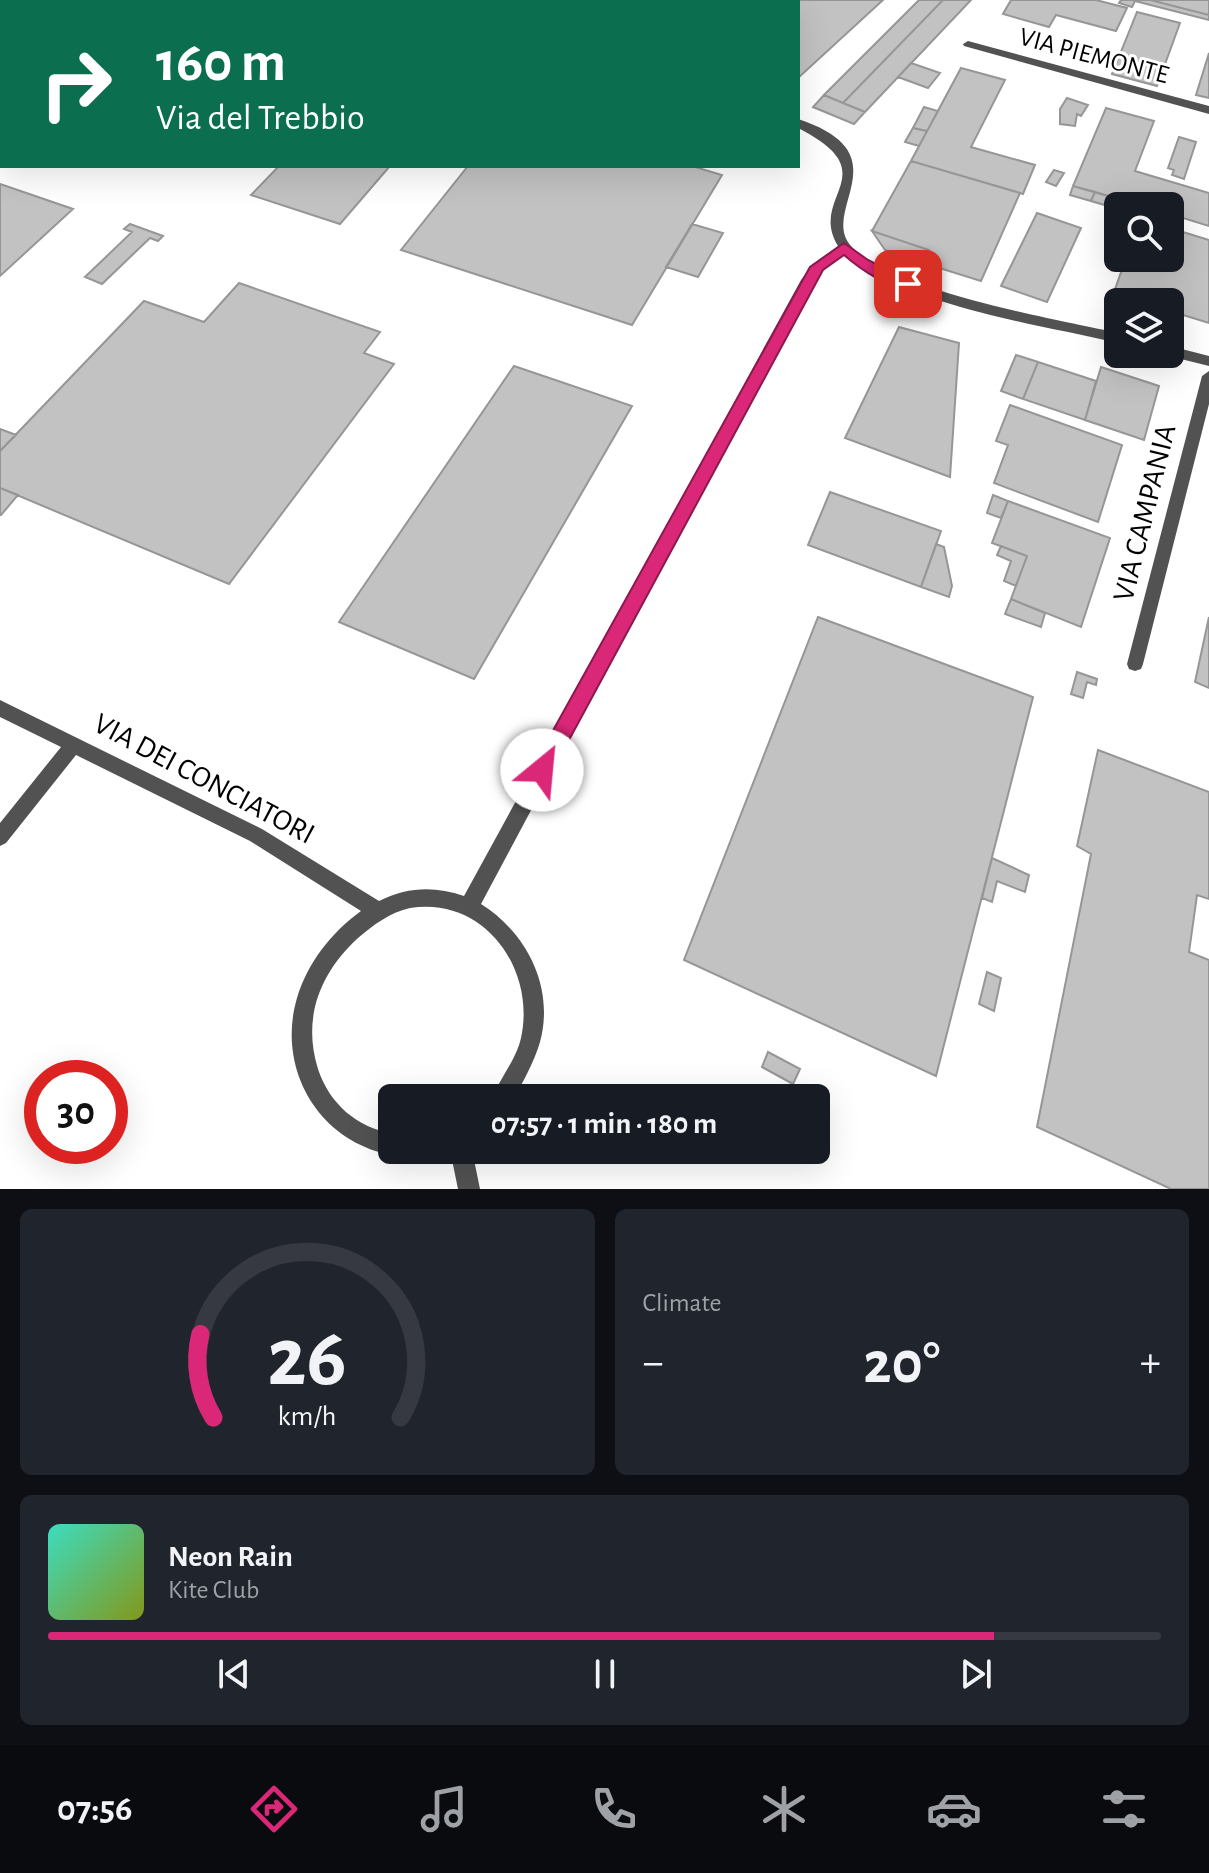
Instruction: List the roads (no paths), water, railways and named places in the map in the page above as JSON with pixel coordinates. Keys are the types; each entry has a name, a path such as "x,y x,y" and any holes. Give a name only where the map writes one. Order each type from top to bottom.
{"street":[{"name":"VIA PIEMONTE","path":"968,44 1209,110"},
{"path":"800,124 825,137 848,159 851,170 836,225 837,237 844,248 888,278 1104,334"},
{"path":"469,906 808,280 818,267 844,248"},
{"path":"1184,355 1209,361"},
{"name":"VIA CAMPANIA","path":"1135,664 1209,376"},
{"name":"VIA DEI CONCIATORI","path":"0,708 256,835 377,910"},
{"path":"0,837 73,745"},
{"path":"378,1139 344,1126 319,1099 303,1060 300,1031 309,987 331,947 377,910 419,898 469,906 499,925 522,957 533,995 531,1038 509,1084"},
{"path":"464,1164 469,1189"}]}
